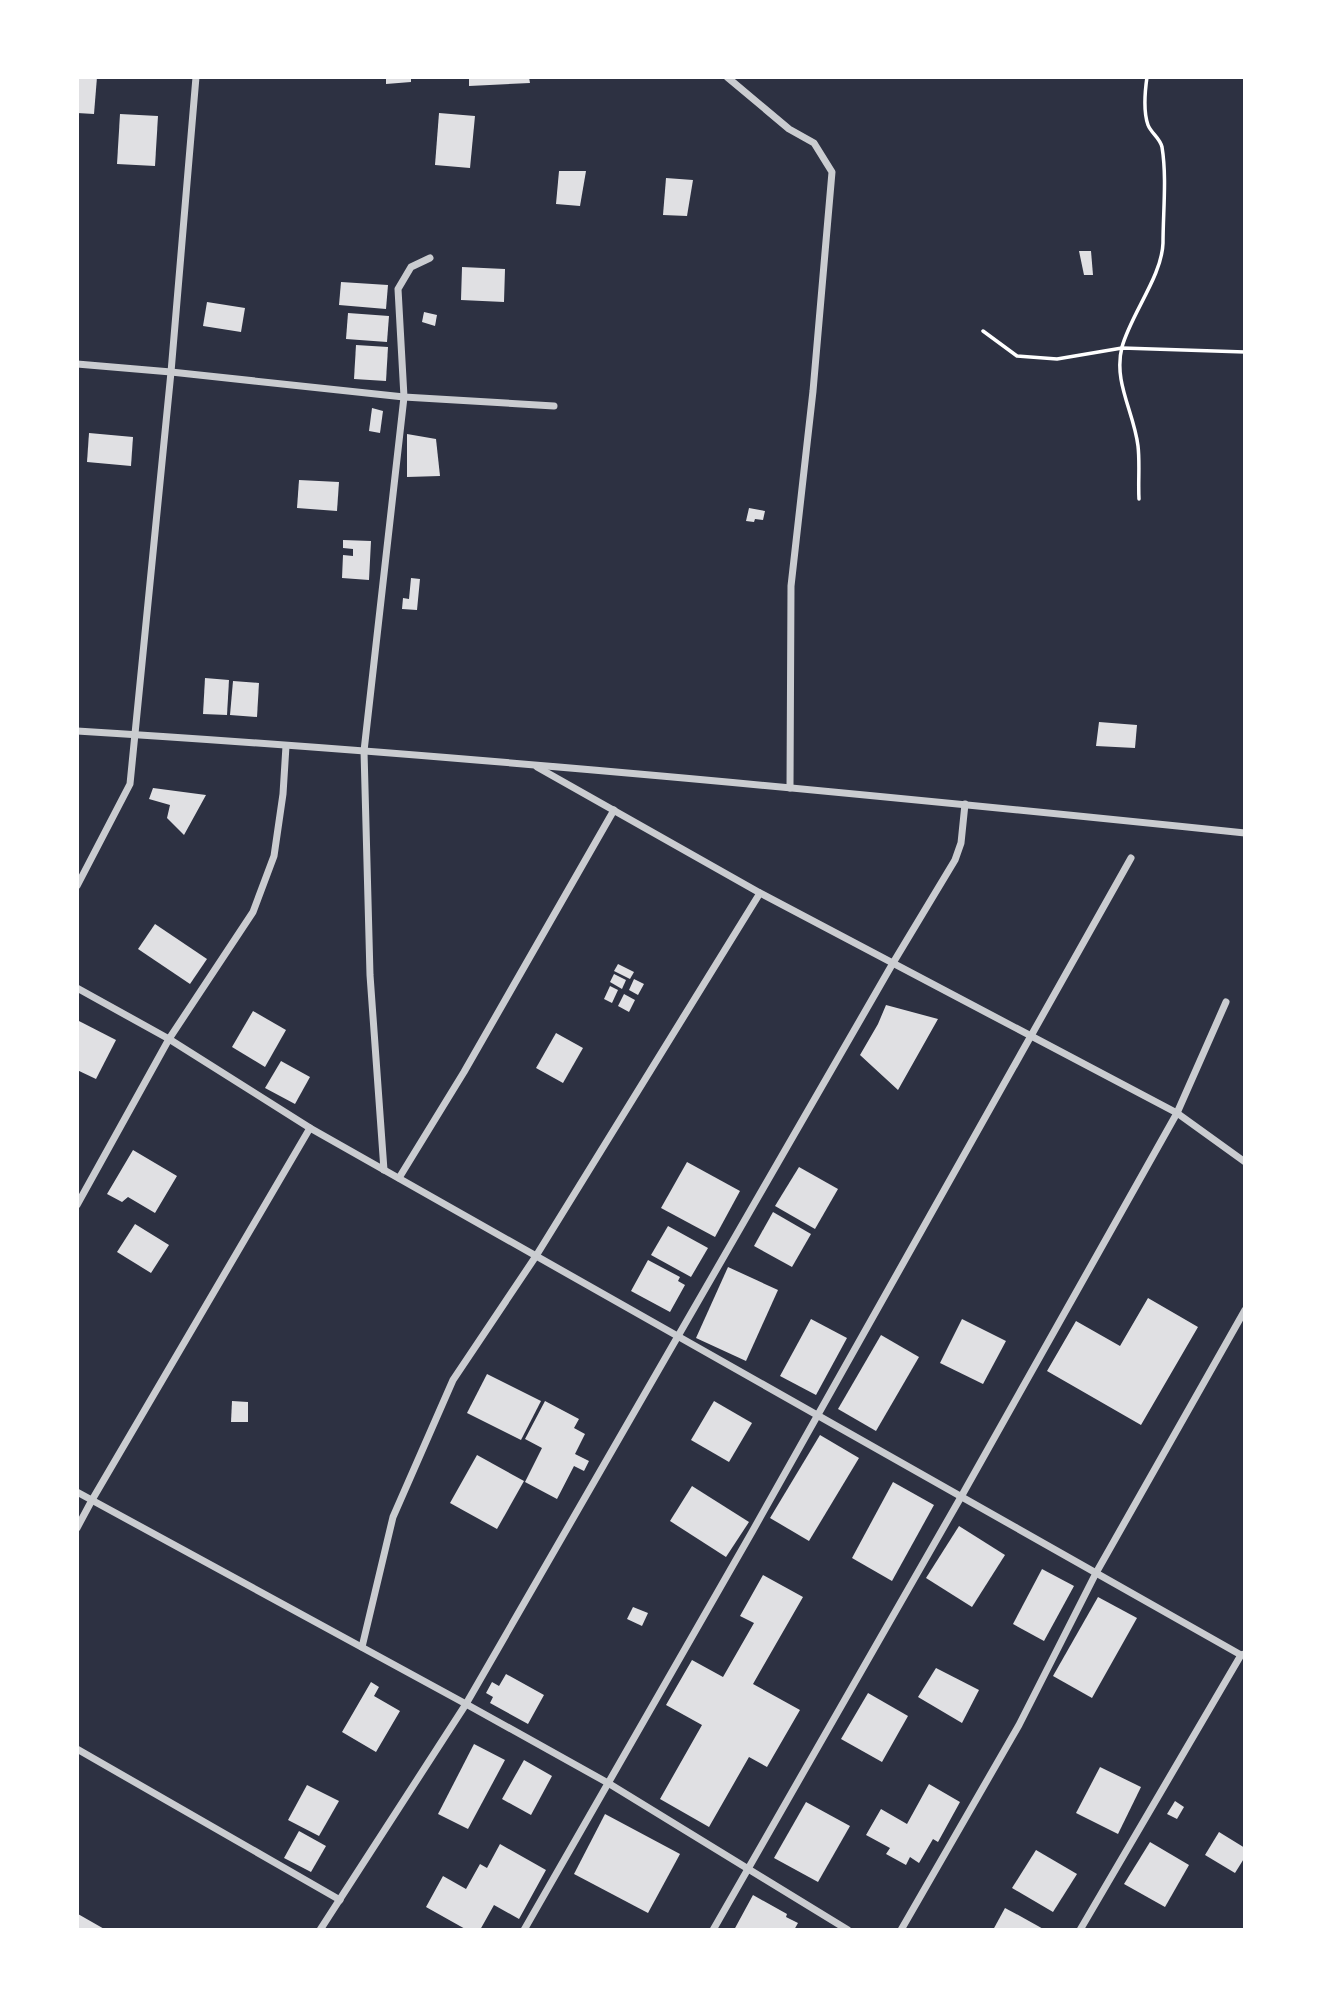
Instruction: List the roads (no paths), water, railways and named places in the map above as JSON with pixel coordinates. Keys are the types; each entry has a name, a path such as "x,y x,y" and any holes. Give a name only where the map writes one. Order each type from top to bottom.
{"street":[{"path":"77,886 130,784 171,372 196,77"},
{"path":"727,77 789,129 814,143 832,172 813,391 791,586 790,788"},
{"path":"384,1170 370,975 364,751 404,397 398,289 411,267 430,258"},
{"path":"77,364 404,397 554,406"},
{"path":"77,731 534,765 965,804 1245,833"},
{"path":"77,1205 169,1039 253,912 274,856 284,794 286,746"},
{"path":"534,765 760,893 1177,1113 1245,1162"},
{"path":"320,1930 466,1704 893,962 955,860 961,843 965,804"},
{"path":"399,1178 464,1072 614,810"},
{"path":"524,1930 818,1416 1131,858"},
{"path":"362,1647 393,1517 453,1380 536,1256 760,893"},
{"path":"77,988 169,1039 310,1128 1243,1655 1080,1930"},
{"path":"713,1930 1177,1113 1226,1002"},
{"path":"77,1528 310,1128"},
{"path":"901,1930 1019,1725 1096,1573 1245,1310"},
{"path":"77,1492 608,1783 848,1930"},
{"path":"77,1749 340,1900"}]}
